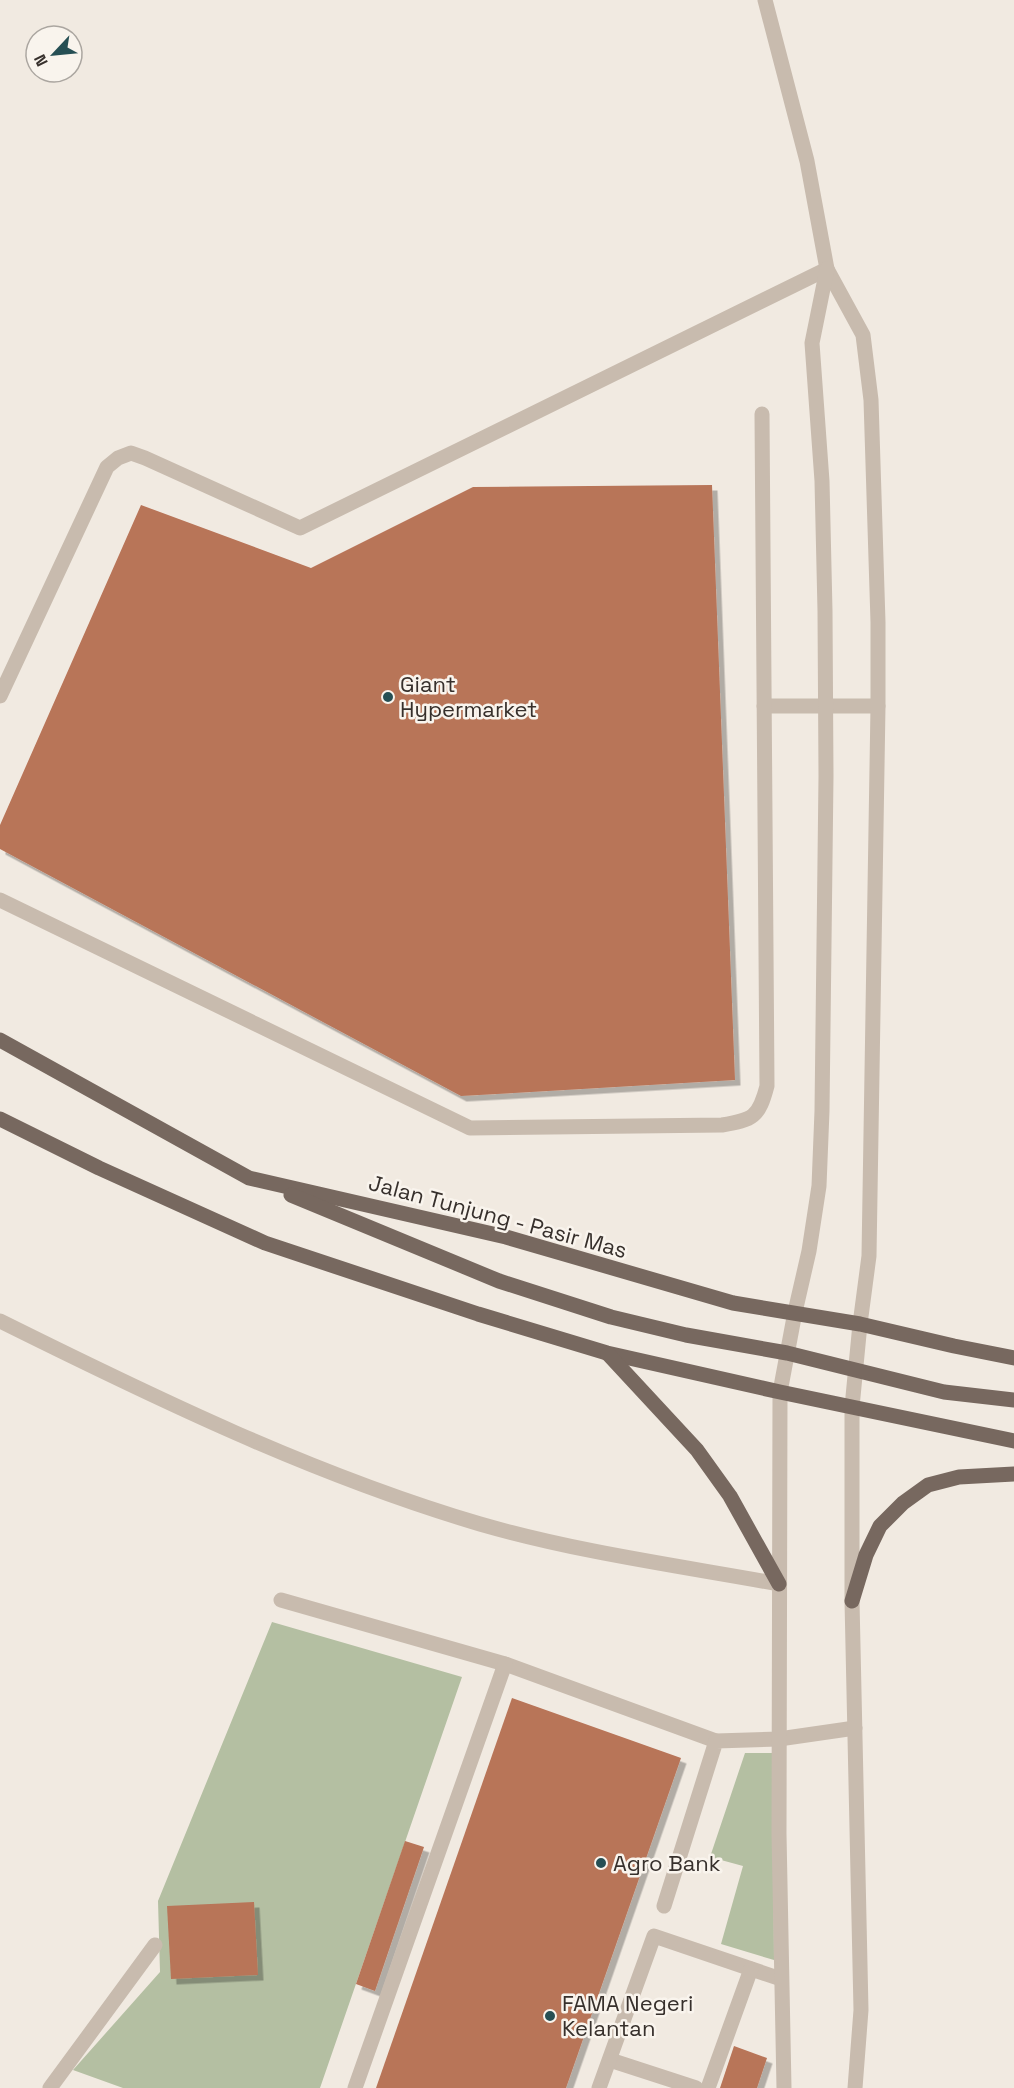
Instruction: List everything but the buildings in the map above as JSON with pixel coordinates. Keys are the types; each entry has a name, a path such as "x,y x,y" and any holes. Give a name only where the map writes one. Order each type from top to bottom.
{"main road":[{"name":"Jalan Tunjung - Pasir Mas","path":"0,1040 249,1178 506,1237 733,1303 860,1323 1014,1358"},
{"path":"0,1119 99,1168 265,1244 478,1314 608,1353 1014,1441"},
{"path":"249,1178 499,1281 622,1320 855,1368 944,1392 1014,1400"},
{"path":"608,1353 697,1450 730,1496 779,1584"},
{"path":"852,1601 866,1555 880,1526 903,1503 928,1485 959,1477 1014,1474"}],"street":[{"path":"765,0 807,161 827,269 863,335 871,400 878,622 878,706 869,1256 852,1407 852,1601 861,2010 855,2088"},
{"path":"0,696 106,467 118,458 131,453 145,458 300,528 827,269"},
{"path":"784,2088 779,1739 780,1392 809,1251 819,1186 826,706 822,481 812,343 827,269"},
{"path":"0,900 470,1128 722,1125 745,1121 761,1107 767,1086 762,414"},
{"path":"764,706 878,706"},
{"path":"0,1321 253,1441 374,1488 470,1521 580,1548 779,1584"},
{"path":"281,1600 505,1664 716,1741 779,1739 855,1728"},
{"path":"355,2088 505,1664"},
{"path":"664,1906 716,1741"},
{"path":"599,2088 654,1936 781,1979"},
{"path":"50,2088 155,1945"},
{"path":"708,2088 751,1969"},
{"path":"610,2060 696,2088"}],"green space":[{"path":"272,1622 462,1677 320,2088 123,2088 73,2070 160,1972 158,1901"},
{"path":"745,1753 773,1753 774,1960 721,1944 743,1866 710,1857"}],"place":[{"name":"Giant Hypermarket","path":"388,697"},
{"name":"Agro Bank","path":"601,1863"},
{"name":"FAMA Negeri Kelantan","path":"550,2016"}]}
